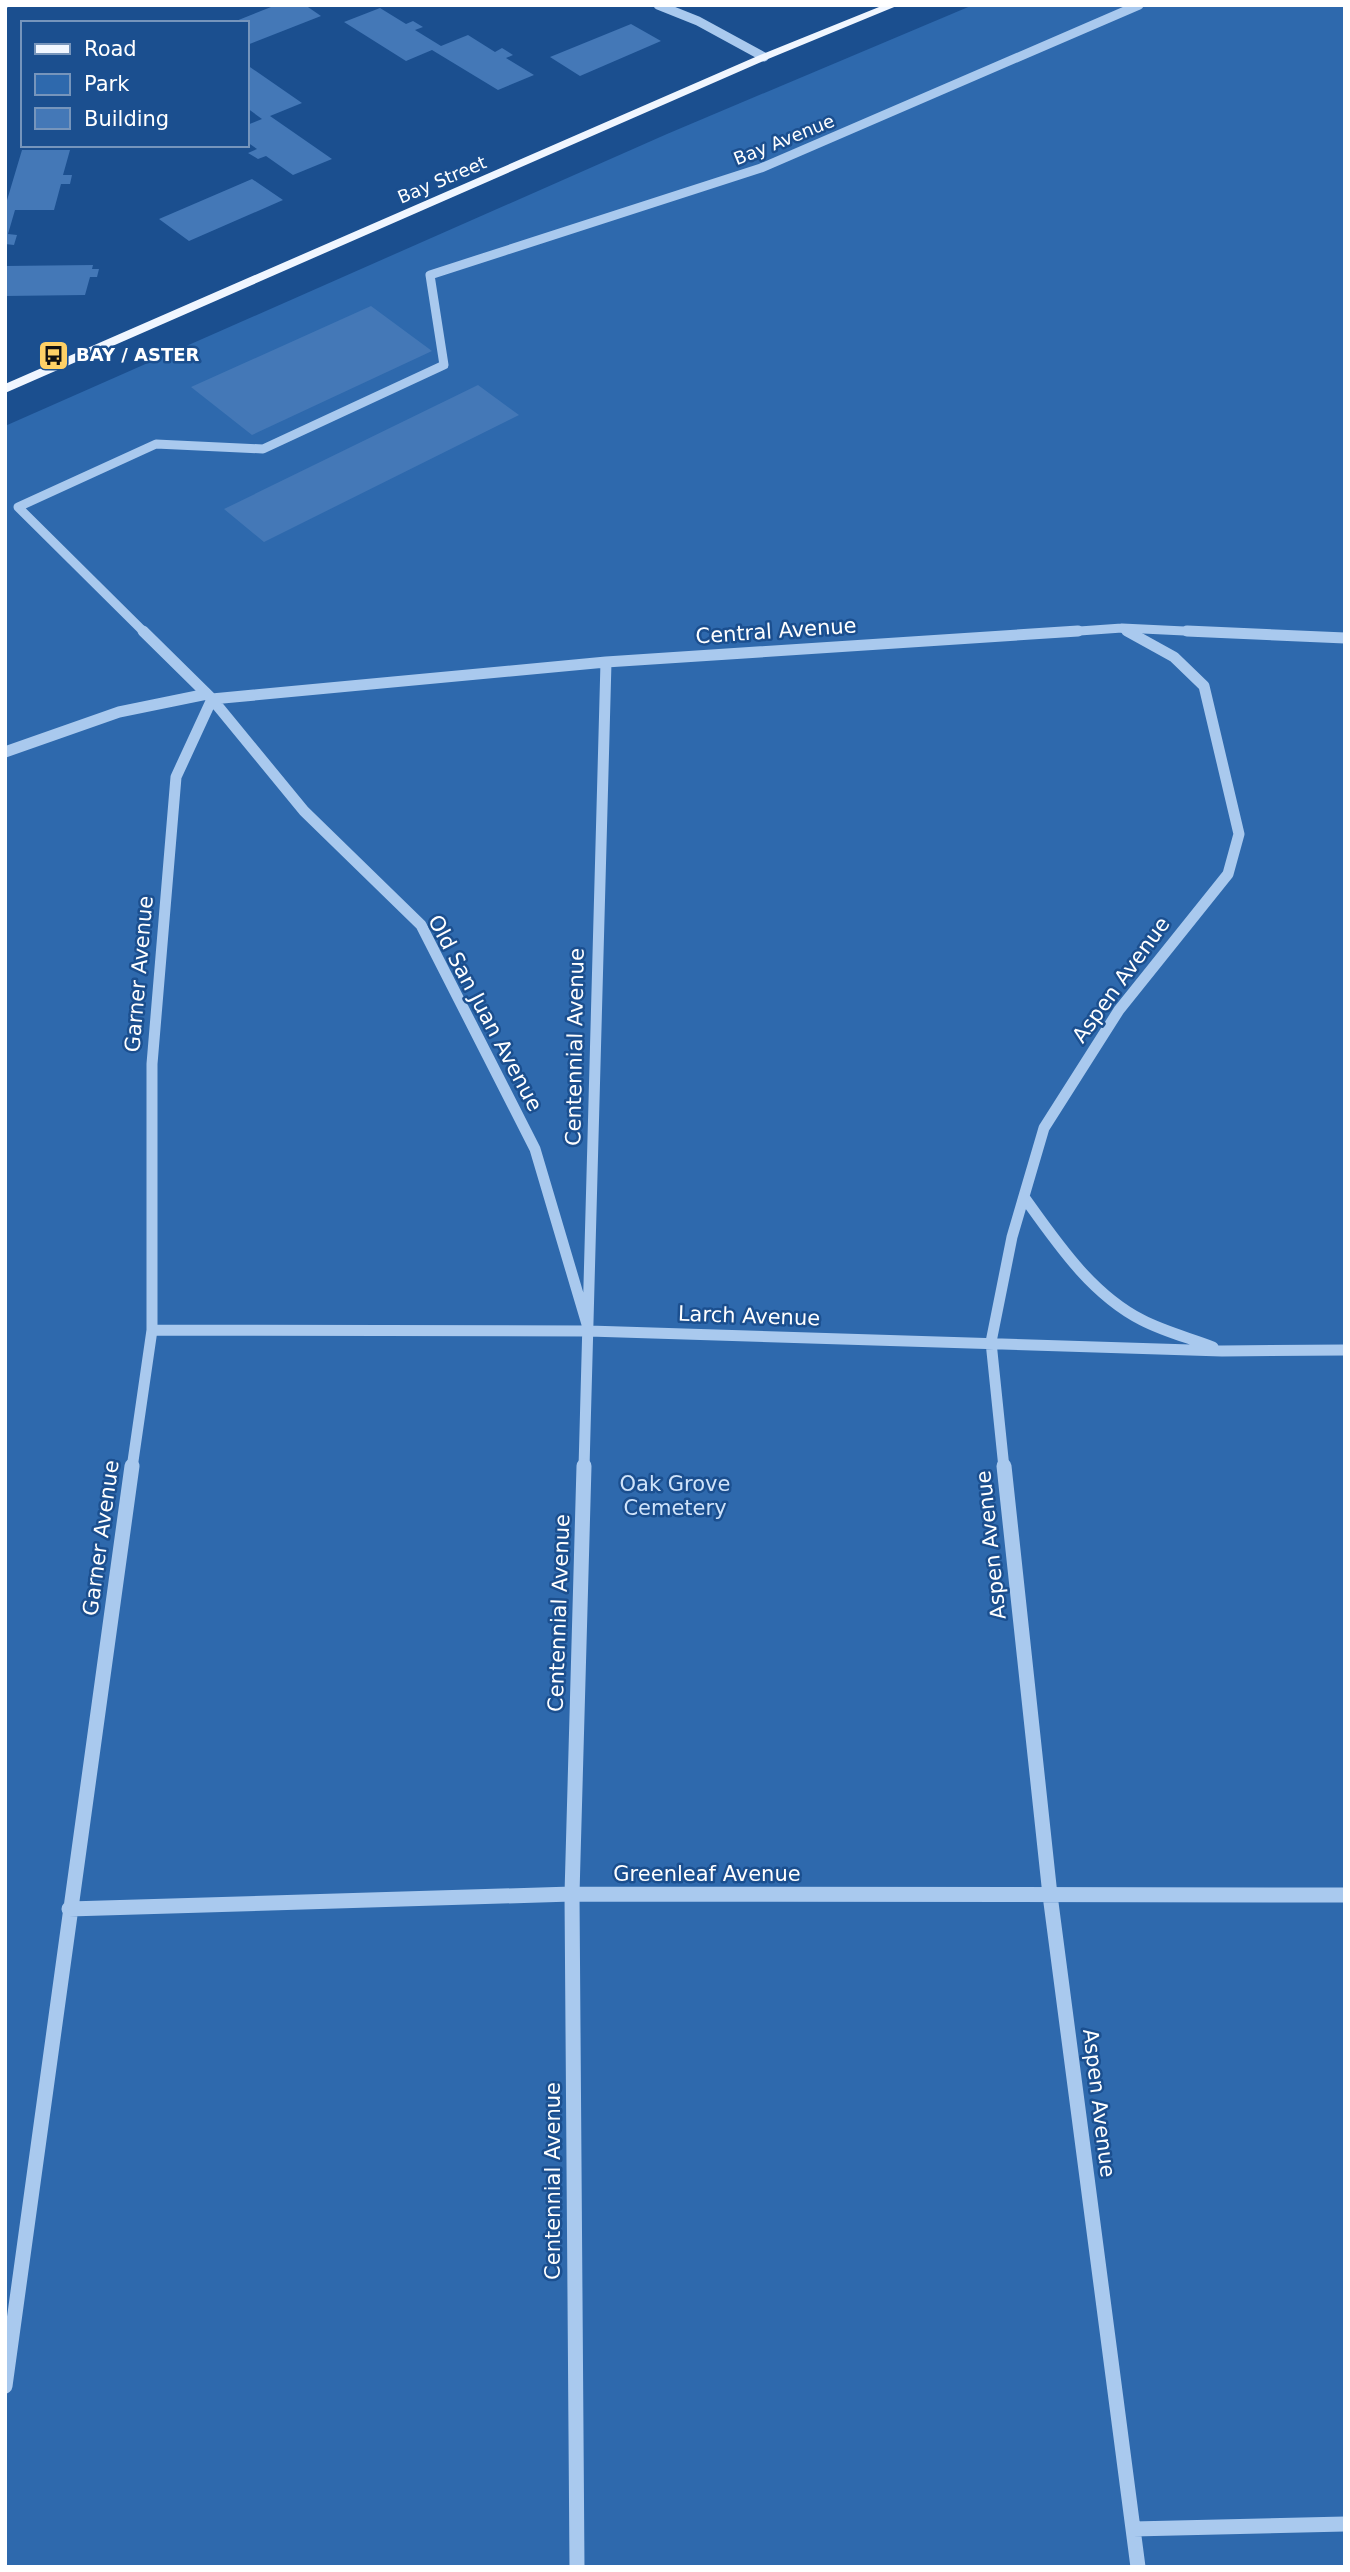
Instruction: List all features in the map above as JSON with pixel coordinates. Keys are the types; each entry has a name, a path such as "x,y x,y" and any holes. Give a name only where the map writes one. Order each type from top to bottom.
{"main road":[{"name":"Bay Street","path":"5,389 764,57 894,5"}],"street":[{"path":"658,5 698,21 764,57"},
{"name":"Bay Avenue","path":"430,275 761,168 1139,5"},
{"name":"Old San Juan Avenue","path":"430,275 444,365 263,449 156,444 18,507 209,696 304,811 421,925 535,1149 589,1331"},
{"name":"Central Avenue","path":"5,752 119,712 209,696 606,662 1122,628 1345,638"},
{"name":"Aspen Avenue","path":"1122,628 1174,657 1204,686 1239,834 1227,874 1119,1010 1044,1128 1024,1197 991,1342 1050,1895 1138,2567"},
{"name":"Centennial Avenue","path":"576,2567 572,1894 606,662"},
{"name":"Garner Avenue","path":"5,2386 69,1909 152,1330 152,1064 176,777 209,696"},
{"path":"1024,1197 1064,1251 1098,1290 1141,1320 1222,1351"},
{"name":"Larch Avenue","path":"152,1330 589,1331 1222,1351 1345,1350"},
{"path":"1133,2529 1345,2524"}],"lane":[{"name":"Greenleaf Avenue","path":"69,1909 572,1894 1345,1895"}],"path":[{"path":"5,7 13,5"}],"green space":[{"name":"Oak Grove Cemetery","path":"973,5 1345,5 1345,2567 5,2567 5,426 667,134"}],"building":[{"path":"276,5 305,5 321,16 248,45 248,21 236,21"},
{"path":"380,8 406,24 413,21 423,27 415,30 441,46 468,35 495,52 502,48 513,55 506,58 534,75 498,90 432,50 406,61 344,22"},
{"path":"631,24 661,41 580,76 550,57"},
{"path":"248,66 302,103 270,116 332,159 293,175 266,156 258,159 248,153 257,149 248,143 248,125 262,119 248,109"},
{"path":"22,150 70,150 63,175 72,175 70,184 61,184 54,210 15,210 8,234 17,235 14,245 5,244 5,207"},
{"path":"252,179 283,200 189,241 159,219"},
{"path":"93,265 92,269 99,269 97,277 90,277 85,295 5,296 5,266"},
{"path":"371,306 432,351 252,435 191,387"},
{"path":"478,385 519,415 264,542 224,509"}],"place":[{"name":"BAY / ASTER","path":"53,355"}]}
